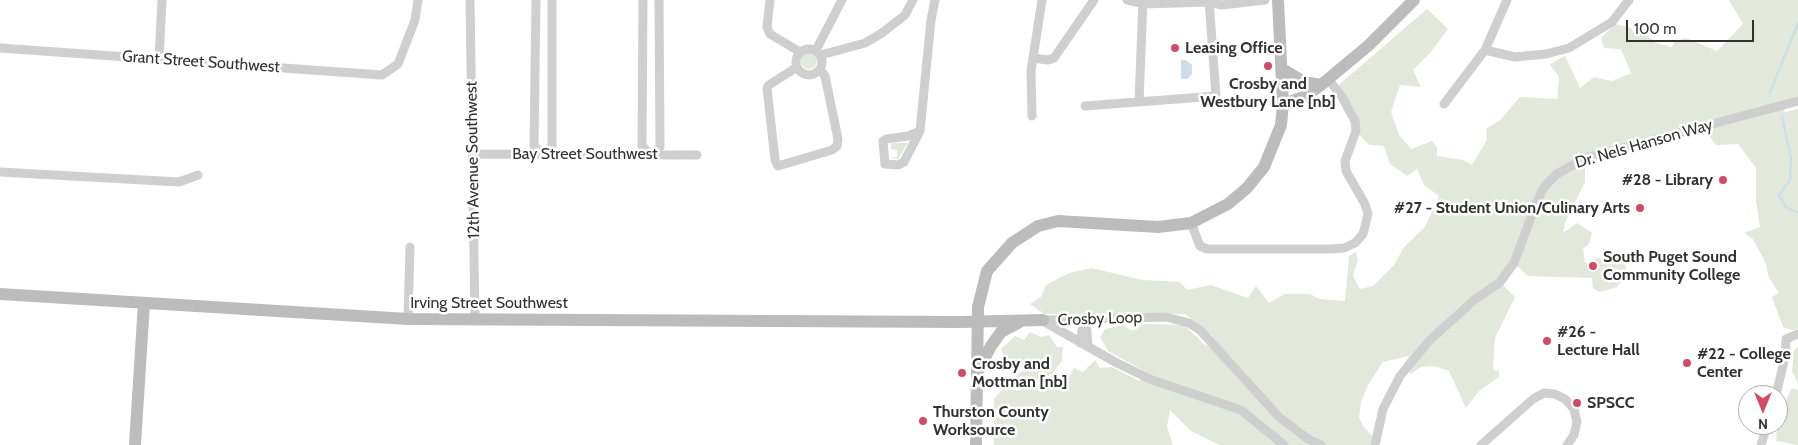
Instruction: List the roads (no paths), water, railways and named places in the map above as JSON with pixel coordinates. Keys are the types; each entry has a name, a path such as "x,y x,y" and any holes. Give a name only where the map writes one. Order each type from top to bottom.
{"street":[{"path":"159,59 162,0"},
{"name":"Grant Street Southwest","path":"0,48 382,75 398,64 415,20 418,0"},
{"name":"12th Avenue Southwest","path":"470,0 476,320"},
{"path":"536,0 534,146 543,154 552,146 552,0"},
{"path":"643,0 642,146 651,155 660,146 659,0"},
{"path":"770,0 768,31 774,38 800,52"},
{"path":"842,0 819,52 823,62 820,70 809,75 801,72 797,67 796,60 800,52 808,48 819,52 865,43 882,33 905,15 913,0"},
{"path":"920,131 908,136 886,139 884,141 885,164 898,165 904,162 920,131 930,20 935,0"},
{"path":"1032,116 1033,58 1042,0"},
{"path":"1033,58 1048,60 1054,58 1094,0"},
{"path":"1127,0 1143,2 1210,1 1222,5 1265,0"},
{"path":"976,445 978,307 987,271 1012,243 1038,226 1058,221 1158,227 1191,223 1228,204 1247,188 1264,167 1281,125 1284,104 1278,0"},
{"path":"1284,104 1304,97 1325,82 1396,21 1414,0"},
{"path":"1444,104 1485,50 1507,0"},
{"path":"1485,50 1516,56 1546,54 1569,48 1612,22 1629,0"},
{"path":"1085,106 1216,96 1210,1"},
{"path":"1139,102 1143,2"},
{"path":"797,67 768,85 767,88 774,160 778,166 832,150 837,146 838,139 825,76 820,70"},
{"path":"1191,223 1200,246 1207,249 1344,248 1355,243 1363,234 1368,214 1365,204 1346,171 1345,161 1356,131 1355,120 1342,97 1325,82 1304,82 1282,69"},
{"name":"Dr. Nels Hanson Way","path":"1375,445 1383,409 1400,376 1428,341 1473,301 1500,282 1514,263 1544,187 1557,174 1585,158 1798,101"},
{"name":"Bay Street Southwest","path":"472,154 698,155"},
{"path":"0,172 179,182 198,175"},
{"path":"408,319 410,247"},
{"name":"Irving Street Southwest","path":"0,294 408,319 978,322 1043,320"},
{"path":"135,445 144,303"},
{"name":"Crosby Loop","path":"1043,320 1166,317 1188,322 1200,330 1279,417 1308,439 1321,445"},
{"path":"1084,345 1085,319"},
{"path":"976,376 991,346 1001,332 1026,320"},
{"name":"Crosby Loop","path":"1043,320 1084,345 1152,380 1241,410 1284,445"},
{"path":"1778,385 1785,358 1786,339 1798,334"},
{"path":"1481,445 1533,399 1544,393 1555,394 1565,399 1574,409 1577,422 1574,434 1567,445"}],"waterway":[{"path":"1770,92 1798,23"},
{"path":"1782,117 1791,158 1790,180 1779,195 1786,207 1798,213"}],"place":[{"name":"Leasing Office","path":"1175,48"},
{"name":"Crosby and Westbury Lane [nb]","path":"1268,66"},
{"name":"#28 - Library","path":"1723,180"},
{"name":"#27 - Student Union/Culinary Arts","path":"1640,208"},
{"name":"South Puget Sound Community College","path":"1593,266"},
{"name":"#26 - Lecture Hall","path":"1547,341"},
{"name":"#22 - College Center","path":"1687,363"},
{"name":"Crosby and Mottman [nb]","path":"962,373"},
{"name":"SPSCC","path":"1577,403"},
{"name":"Thurston County Worksource","path":"923,421"}]}
